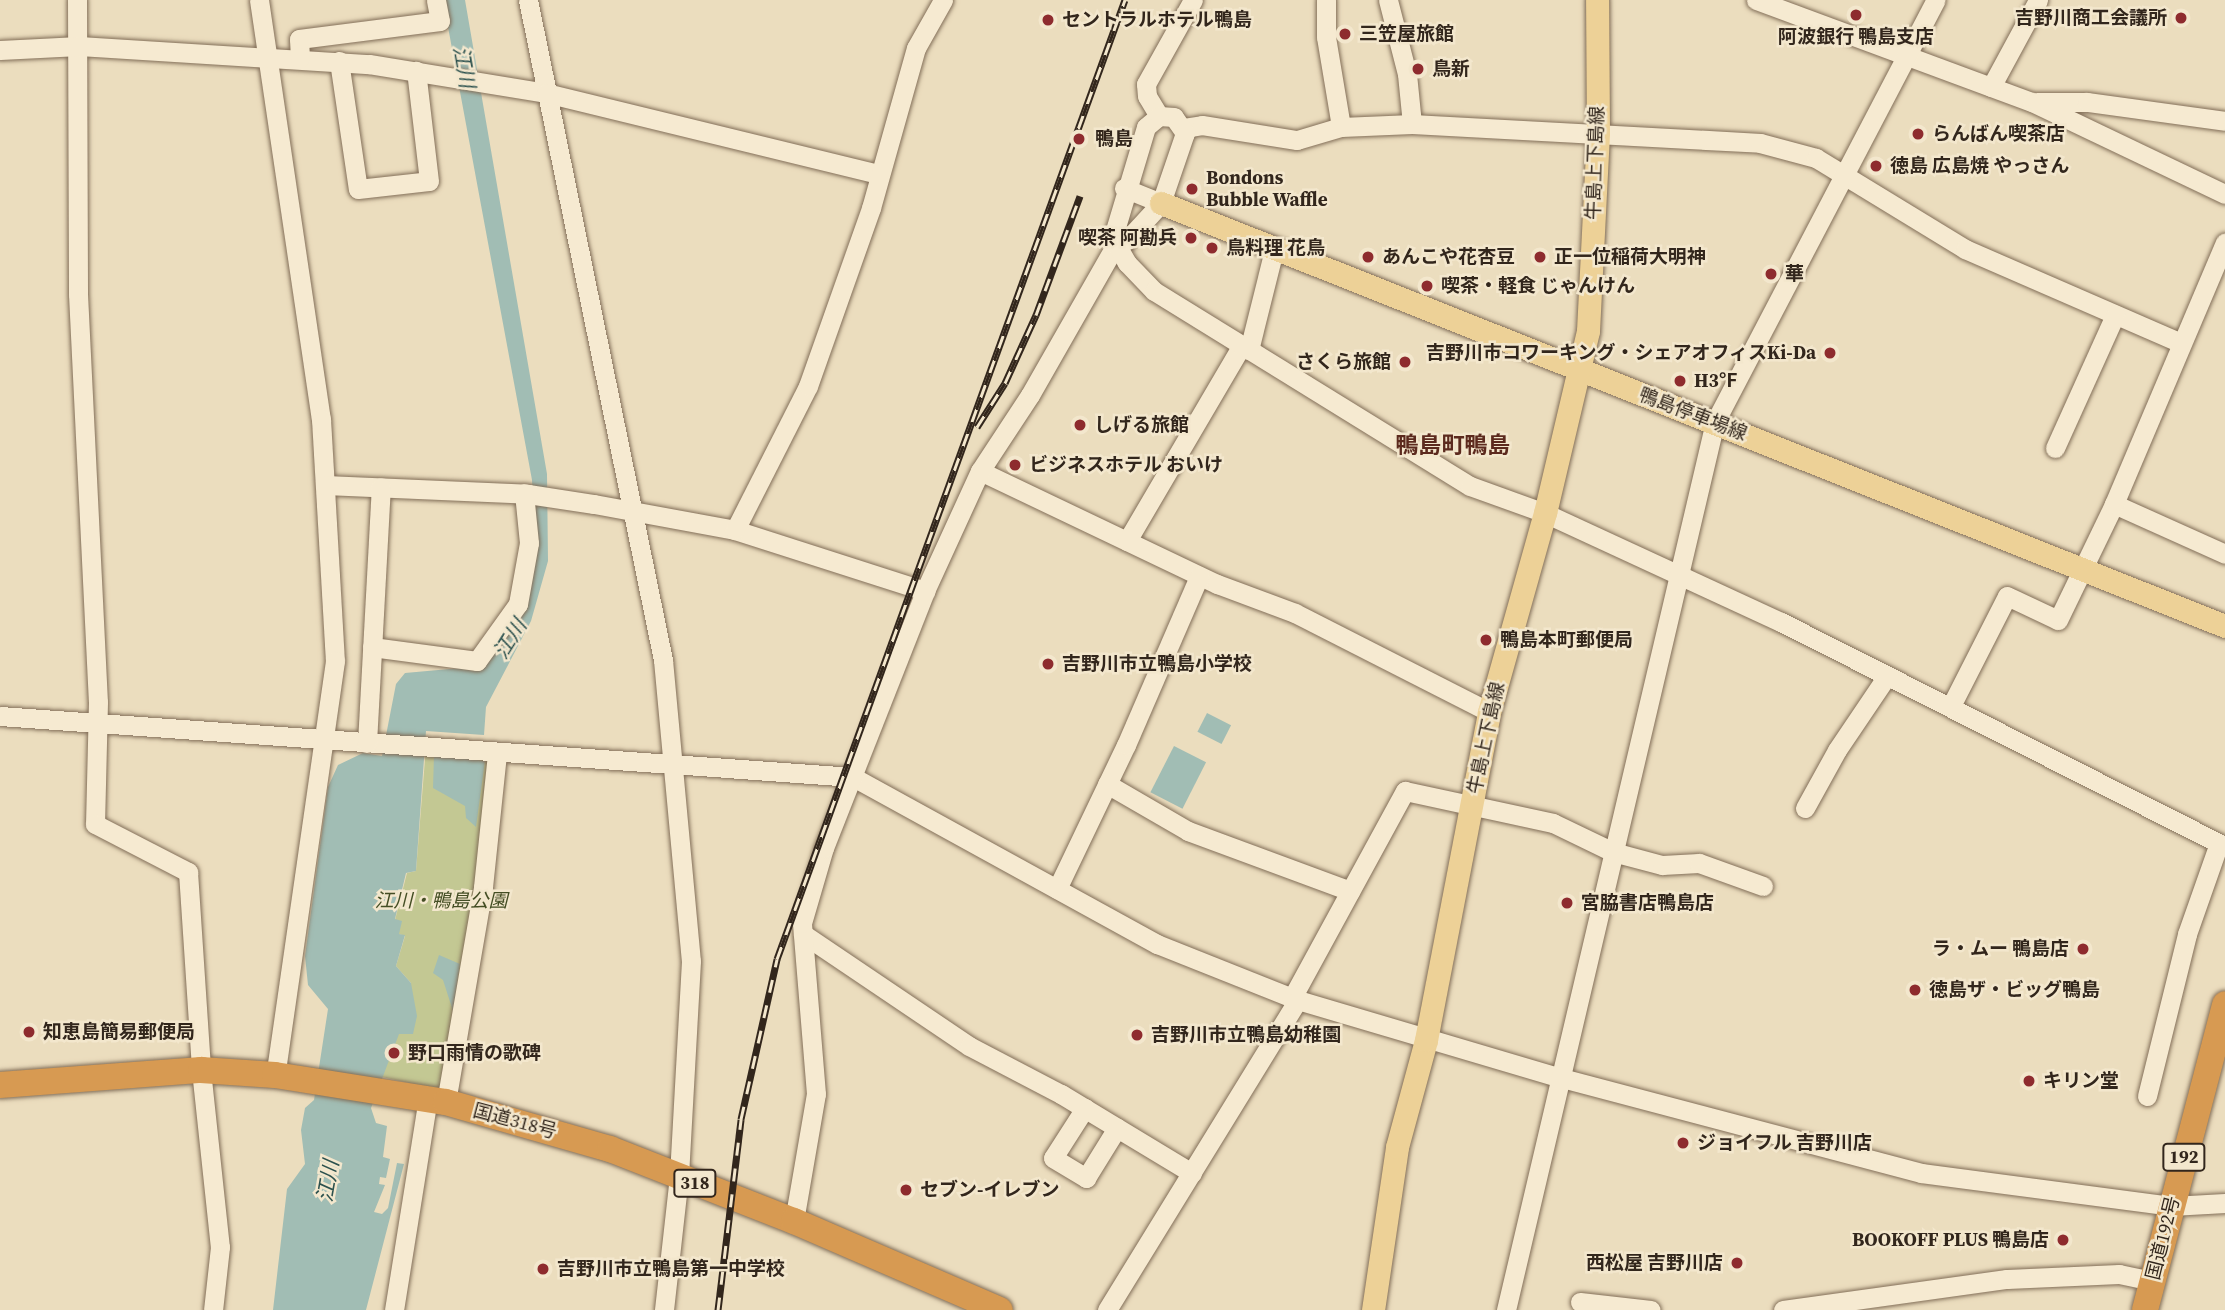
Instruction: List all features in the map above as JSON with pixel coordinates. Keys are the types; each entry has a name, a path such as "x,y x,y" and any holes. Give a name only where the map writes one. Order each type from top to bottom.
{"highway":[{"name":"国道192号","path":"2145,1310 2225,1004"},
{"name":"国道318号","path":"0,1085 201,1070 275,1075 437,1100 545,1128 679,1176 794,1221 1000,1310"}],"main road":[{"name":"牛島上下島線","path":"1373,1310 1397,1147 1426,1040 1489,712 1545,513 1588,331 1598,132 1597,0"},
{"name":"鴨島停車場線","path":"1161,203 1579,371 1715,422 2082,572 2225,626"}],"street":[{"path":"77,0 78,294 97,721 95,824 188,872 201,1070 220,1247 213,1310"},
{"path":"258,0 321,419 335,661 326,740 275,1075"},
{"path":"300,58 299,39 440,21 436,0"},
{"path":"528,0 663,660 691,961 679,1176 664,1310"},
{"path":"735,530 808,386 871,208 878,174 916,48 943,0"},
{"path":"1159,116 1147,96 1146,84 1194,0"},
{"path":"1326,0 1326,37 1340,127"},
{"path":"1388,0 1407,74 1412,124"},
{"path":"1756,0 2032,102 2225,194"},
{"path":"1506,1310 1562,1078 1676,572 1715,422 1936,0"},
{"path":"1991,87 2038,0"},
{"path":"0,50 79,46 267,55 416,71 546,93 878,174"},
{"path":"339,61 358,189 429,181 416,71"},
{"path":"2032,102 2087,102 2225,121"},
{"path":"794,1221 816,1094 803,934 824,848 925,591 979,471 1030,395 1116,244 1127,240 1161,203 1185,139 1184,128 1174,117 1159,116 1146,127 1124,188 1114,234 1116,244 1127,263 1154,292 1470,485 1545,513 1676,572 1951,706 2062,767 2222,845 2187,934 2147,1096"},
{"path":"1184,128 1202,125 1297,140 1340,127 1412,124 1598,132 1760,143 1816,158 1965,248 2179,342"},
{"path":"1124,188 1161,203"},
{"path":"1951,706 2007,596 2058,620 2114,504 2179,342 2225,243"},
{"path":"1127,541 1246,347 1274,250"},
{"path":"2055,448 2115,315"},
{"path":"979,471 1199,576 1296,613 1489,712"},
{"path":"325,485 526,493 556,498 633,514 735,530 925,591"},
{"path":"371,743 372,647 381,487"},
{"path":"372,647 477,661 518,604 529,543 526,493"},
{"path":"2114,504 2225,554"},
{"path":"1057,889 1107,784 1199,576"},
{"path":"1805,808 1837,750 1887,676"},
{"path":"0,716 853,777 1157,944 1295,999 1426,1040 1921,1172 2171,1206 2225,1203"},
{"path":"394,1310 482,889 497,753"},
{"path":"1107,784 1188,831 1350,891"},
{"path":"1107,1310 1295,999 1405,791 1553,823 1613,852 1662,865 1699,863 1763,886"},
{"path":"803,934 969,1046 1085,1108 1192,1173"},
{"path":"1085,1108 1054,1158 1086,1178 1117,1128"},
{"path":"1783,1310 1822,1308 2007,1279 2119,1274 2152,1281"},
{"path":"1580,1302 1651,1310"}],"green space":[{"name":"江川・鴨島公園","path":"426,747 497,753 441,1090 382,1077 411,983 396,966 405,936 399,934 395,920 407,873 416,871"}],"water":[{"name":"江川","path":"443,0 465,0 547,474 548,561 531,621 486,707 484,735 426,731 416,871 406,873 395,919 402,921 399,934 405,935 396,966 411,983 417,1016 413,1034 399,1034 371,1108 376,1123 387,1126 383,1157 390,1159 386,1178 380,1177 379,1184 385,1185 374,1212 382,1214 388,1208 397,1163 404,1164 366,1310 273,1310 287,1189 305,1164 301,1130 305,1108 314,1100 328,1009 308,985 305,956 328,787 338,765 363,753 382,756 396,684 405,673 483,666 535,551 532,480"},
{"path":"1207,713 1231,725 1222,744 1197,732"},
{"path":"1174,746 1206,762 1182,809 1150,792"},
{"path":"434,755 485,761 476,827 466,818 465,806 433,788"},
{"path":"439,955 460,964 453,1011 443,980 433,973"}],"railway":[{"path":"718,1310 741,1119 777,959 1125,0"},
{"path":"977,427 1005,383 1036,315 1080,196"}],"place":[{"name":"阿波銀行 鴨島支店","path":"1856,15"},
{"name":"吉野川商工会議所","path":"2181,18"},
{"name":"セントラルホテル鴨島","path":"1048,20"},
{"name":"三笠屋旅館","path":"1345,34"},
{"name":"鳥新","path":"1418,69"},
{"name":"らんばん喫茶店","path":"1918,134"},
{"name":"鴨島","path":"1079,139"},
{"name":"徳島 広島焼 やっさん","path":"1876,166"},
{"name":"Bondons Bubble Waffle","path":"1192,189"},
{"name":"喫茶 阿勘兵","path":"1191,238"},
{"name":"鳥料理 花鳥","path":"1212,248"},
{"name":"あんこや花杏豆","path":"1368,257"},
{"name":"正一位稲荷大明神","path":"1540,257"},
{"name":"華","path":"1771,274"},
{"name":"喫茶・軽食 じゃんけん","path":"1427,286"},
{"name":"吉野川市コワーキング・シェアオフィスKi-Da","path":"1830,353"},
{"name":"さくら旅館","path":"1405,362"},
{"name":"H3℉","path":"1680,381"},
{"name":"しげる旅館","path":"1080,425"},
{"name":"ビジネスホテル おいけ","path":"1015,465"},
{"name":"鴨島本町郵便局","path":"1486,640"},
{"name":"吉野川市立鴨島小学校","path":"1048,664"},
{"name":"宮脇書店鴨島店","path":"1567,903"},
{"name":"ラ・ムー 鴨島店","path":"2083,949"},
{"name":"徳島ザ・ビッグ鴨島","path":"1915,990"},
{"name":"知恵島簡易郵便局","path":"29,1032"},
{"name":"吉野川市立鴨島幼稚園","path":"1137,1035"},
{"name":"野口雨情の歌碑","path":"394,1053"},
{"name":"キリン堂","path":"2029,1081"},
{"name":"ジョイフル 吉野川店","path":"1683,1143"},
{"name":"セブン-イレブン","path":"906,1190"},
{"name":"BOOKOFF PLUS 鴨島店","path":"2063,1240"},
{"name":"西松屋 吉野川店","path":"1737,1263"},
{"name":"吉野川市立鴨島第一中学校","path":"543,1269"}],"district":[{"name":"鴨島町鴨島","path":"1453,445"}]}
